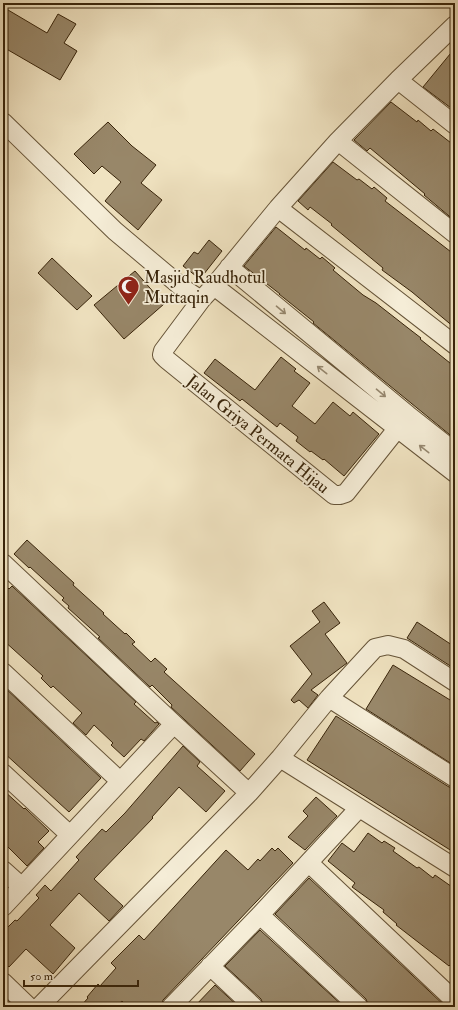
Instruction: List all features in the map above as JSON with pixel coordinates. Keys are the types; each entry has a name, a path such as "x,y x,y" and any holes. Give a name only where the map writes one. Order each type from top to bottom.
{"street":[{"name":"Jalan Griya Permata Hijau","path":"403,422 346,493 340,496 334,496 162,355 163,351 201,300 278,208 338,141 455,25"},
{"path":"398,80 455,125"},
{"path":"3,122 115,231 184,288 201,300"},
{"path":"338,141 455,234"},
{"path":"278,208 455,345"},
{"path":"229,267 403,422 455,473"},
{"path":"214,286 403,422 455,452"},
{"path":"3,563 249,793"},
{"path":"39,1007 249,793 329,698 375,648 388,645 404,649 455,682"},
{"path":"3,672 120,781"},
{"path":"329,698 455,778"},
{"path":"3,907 174,724"},
{"path":"280,758 455,868"},
{"path":"3,773 70,835"},
{"path":"171,1007 260,915 359,808"},
{"path":"308,863 455,1001"},
{"path":"3,870 22,887"},
{"path":"260,915 359,1007"},
{"path":"210,966 254,1007"},
{"path":"3,982 29,1007"}],"building":[{"path":"3,7 47,33 58,14 76,24 64,43 77,51 60,80 3,47"},
{"path":"455,48 455,111 423,87"},
{"path":"391,102 417,122 418,120 431,131 433,129 455,146 455,221 370,148 367,151 354,140"},
{"path":"108,122 132,146 156,165 141,183 162,200 138,230 105,201 121,182 102,166 94,174 74,154"},
{"path":"333,162 357,180 359,179 372,189 374,187 387,198 385,201 455,255 455,328 412,292 382,270 383,268 331,225 332,224 310,207 308,210 298,201"},
{"path":"276,227 305,250 306,248 320,259 322,257 335,268 333,270 363,295 376,303 421,338 420,339 455,367 455,439 244,266"},
{"path":"209,240 222,251 200,279 183,266 194,252 198,254"},
{"path":"52,258 92,296 77,310 38,273"},
{"path":"135,271 164,304 124,339 94,305"},
{"path":"281,357 296,369 294,371 310,383 292,406 315,424 333,402 350,416 353,412 379,434 344,476 324,459 323,460 311,451 310,452 296,441 298,437 280,423 277,427 242,399 240,401 204,373 215,359 255,390"},
{"path":"27,540 74,583 73,585 104,613 103,614 125,634 126,633 135,642 132,644 151,662 155,658 167,669 164,672 255,754 240,771 171,707 172,705 152,685 150,687 98,638 100,637 68,608 69,606 62,600 64,598 14,554"},
{"path":"3,583 9,589 12,586 136,702 134,704 155,723 157,722 159,724 144,741 141,739 124,757 111,745 113,743 94,725 86,735 73,723 82,713 53,686 51,688 41,678 43,676 3,640"},
{"path":"324,602 340,623 325,634 347,663 311,690 318,695 308,708 299,700 294,703 291,700 312,674 290,646 320,622 312,611"},
{"path":"417,622 455,647 455,669 407,638"},
{"path":"393,665 455,703 455,766 366,709"},
{"path":"3,686 101,778 69,812 3,752"},
{"path":"336,716 449,787 455,788 455,853 307,760"},
{"path":"183,746 200,762 197,766 225,791 206,812 179,787 152,817 153,818 94,879 123,906 109,921 79,893 50,925 75,948 53,974 26,949 9,967 3,962 3,932 15,920 17,921 39,898 36,895 45,885 51,891 79,860 76,857 102,829 106,832 125,813"},
{"path":"3,790 24,809 25,808 49,831 38,842 44,848 27,866 3,842"},
{"path":"316,797 337,816 305,850 288,837 308,816 303,811"},
{"path":"368,833 382,843 384,841 395,848 393,851 417,868 419,867 433,878 435,875 455,889 455,969 396,925 397,924 383,912 384,910 352,887 355,883 328,861 342,843 354,852"},
{"path":"272,848 275,851 278,848 293,863 163,1000 161,1007 128,1007 122,1001 115,1007 80,1007 98,984 100,986 116,968 111,963 139,935 144,940 226,850 248,870 258,859 260,861"},
{"path":"309,878 446,1007 369,1007 366,999 275,914"},
{"path":"260,930 344,1007 264,1007 261,999 225,966"},
{"path":"215,985 239,1007 194,1007"}],"place":[{"name":"Masjid Raudhotul Muttaqin","path":"128,306"}]}
